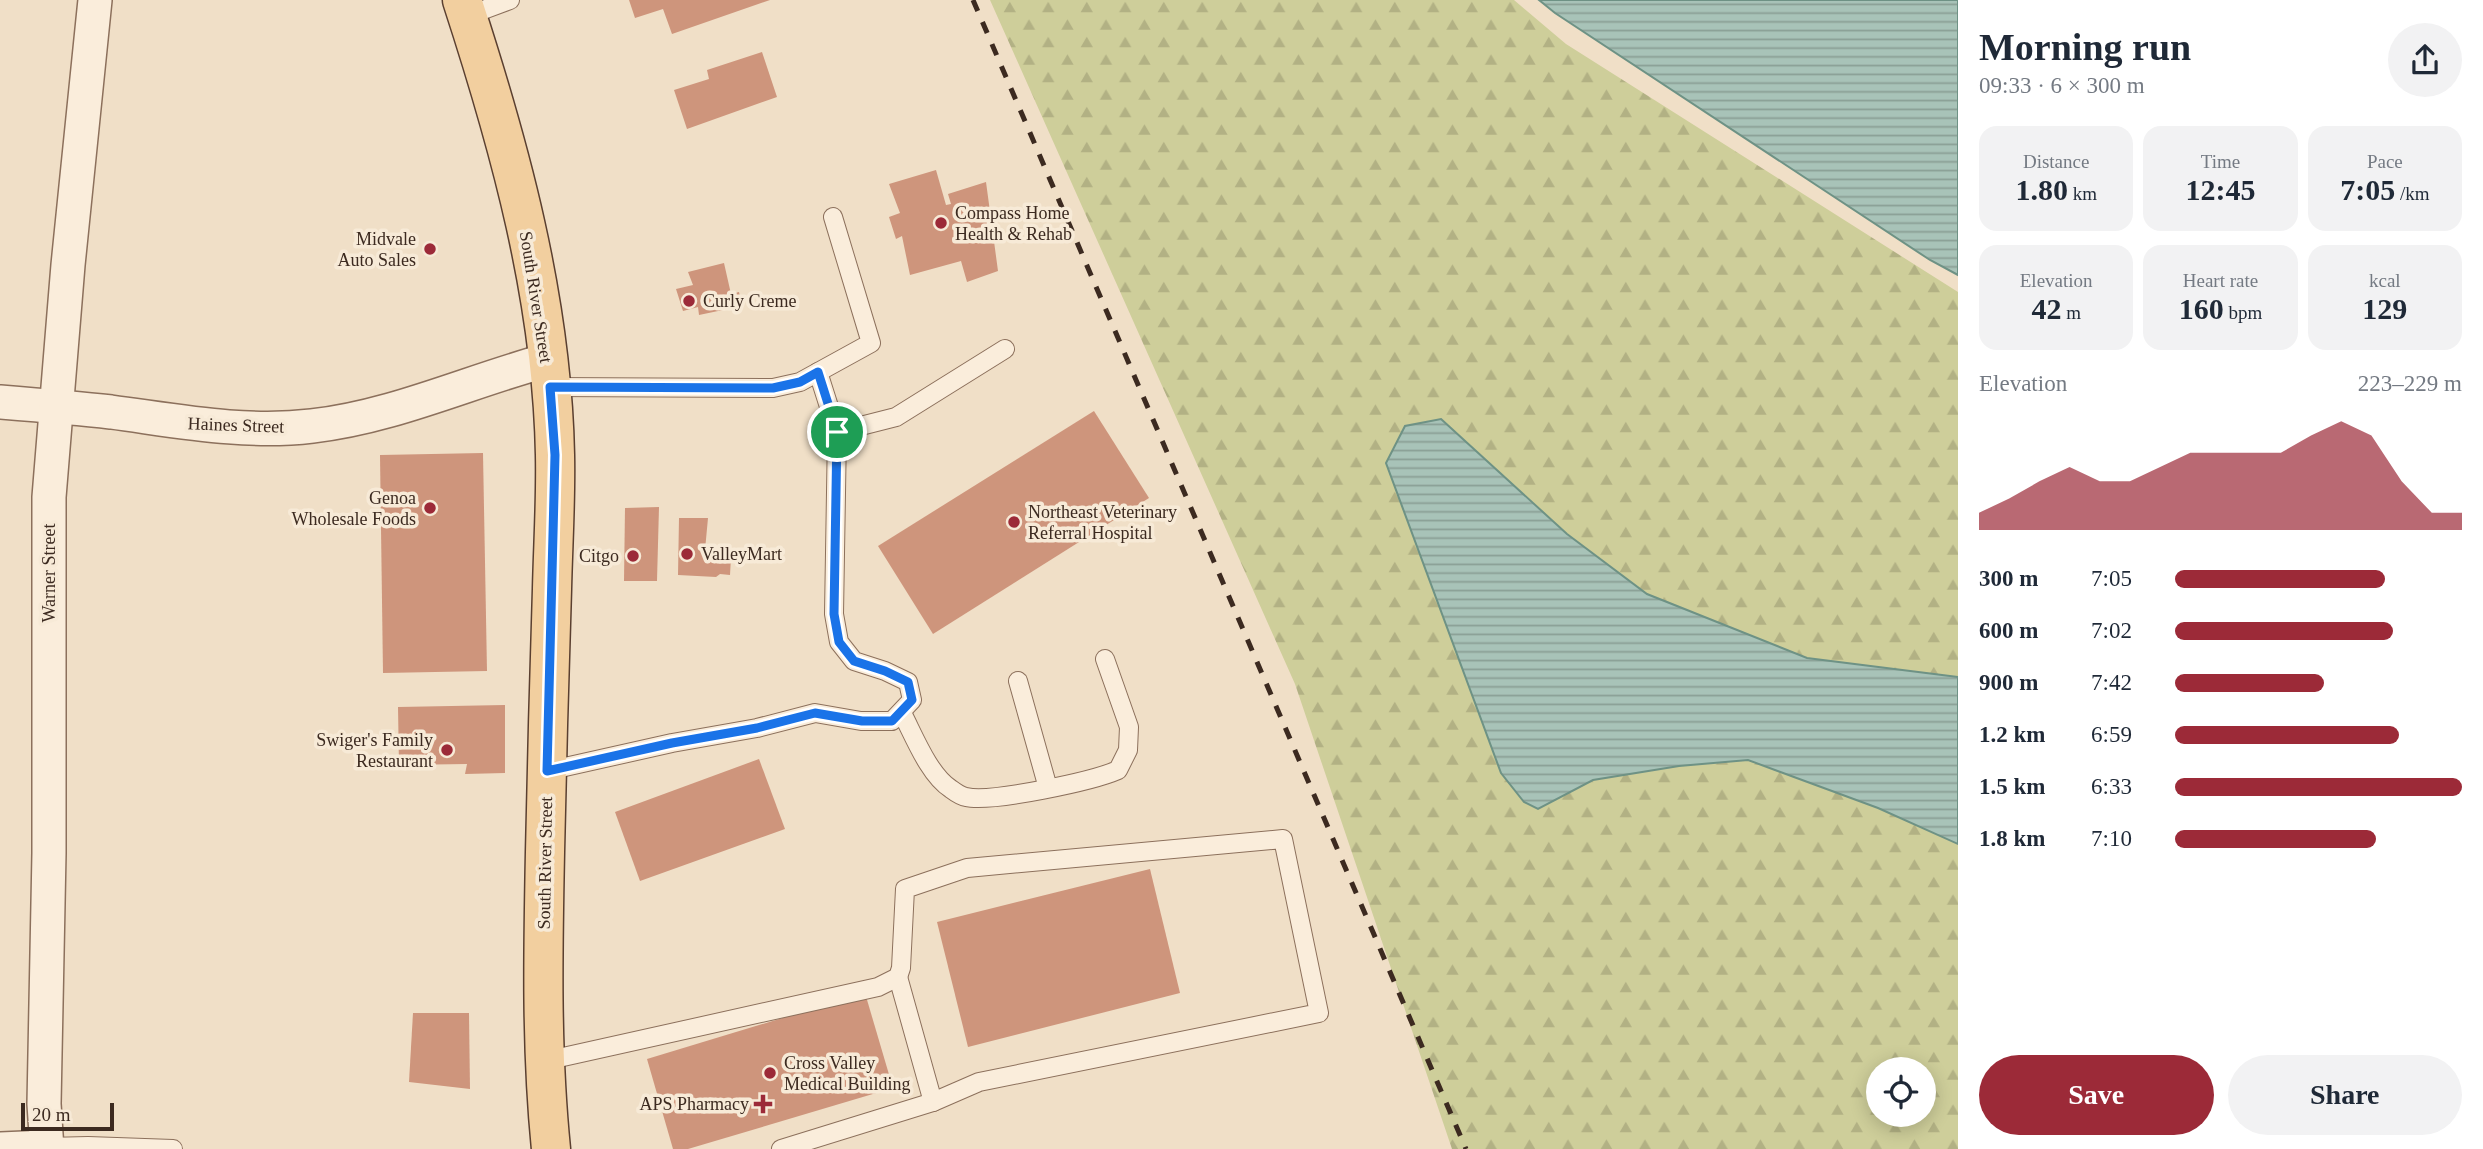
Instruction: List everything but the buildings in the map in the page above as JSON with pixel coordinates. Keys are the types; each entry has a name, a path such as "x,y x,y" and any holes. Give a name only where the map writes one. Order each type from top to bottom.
{"main road":[{"name":"South River Street","path":"464,8 492,92 517,184 538,290 549,373 555,455 543,954 545,1060 551,1149"}],"street":[{"name":"Warner Street","path":"47,1148 44,1104 49,853 49,497 55,407 95,0"},
{"name":"Haines Street","path":"0,402 249,429 313,426 351,420 549,373"},
{"path":"0,1149 47,1148"}],"lane":[{"path":"464,8 510,0"},
{"path":"549,373 773,388 800,382 871,343 832,217"},
{"path":"837,432 896,417 1005,349"},
{"path":"547,771 672,743 757,728 815,713 862,721 892,721 912,700 908,682 854,661 839,642 834,614 837,432 818,372"},
{"path":"902,713 929,764 948,788 965,797 992,798 1100,778 1118,770 1128,750 1129,727 1105,659"},
{"path":"1018,681 1048,788"},
{"path":"781,1149 933,1102 979,1082 1320,1013 1283,839 967,868 905,889 901,968 898,977 933,1102"},
{"path":"545,1060 878,987 898,977"},
{"path":"47,1148 88,1146 173,1149"}],"green space":[{"path":"990,0 1514,0 1566,44 1958,292 1958,677 1807,658 1647,594 1567,534 1386,463 1501,773 1524,802 1538,809 1593,780 1679,766 1748,760 1878,808 1958,844 1958,1149 1452,1149 1295,684"}],"shaded area":[{"path":"1539,0 1958,0 1958,275 1930,260"},
{"path":"1441,419 1567,534 1647,594 1807,658 1958,677 1958,844 1878,808 1748,760 1679,766 1593,780 1538,809 1524,802 1501,773 1386,463 1405,426"}],"railway":[{"path":"973,0 1466,1149"}],"place":[{"name":"Compass Home Health & Rehab","path":"941,223"},
{"name":"Midvale Auto Sales","path":"430,249"},
{"name":"Curly Creme","path":"689,301"},
{"name":"Genoa Wholesale Foods","path":"430,508"},
{"name":"Northeast Veterinary Referral Hospital","path":"1014,522"},
{"name":"ValleyMart","path":"687,554"},
{"name":"Citgo","path":"633,556"},
{"name":"Swiger's Family Restaurant","path":"447,750"},
{"name":"Cross Valley Medical Building","path":"770,1073"},
{"name":"APS Pharmacy","path":"763,1104"}],"route":[{"path":"818,372 837,432 834,614 839,642 854,661 908,682 912,700 902,713 892,721 862,721 815,713 757,728 672,743 547,771 555,455 550,387 773,388 800,382 818,372"}]}
